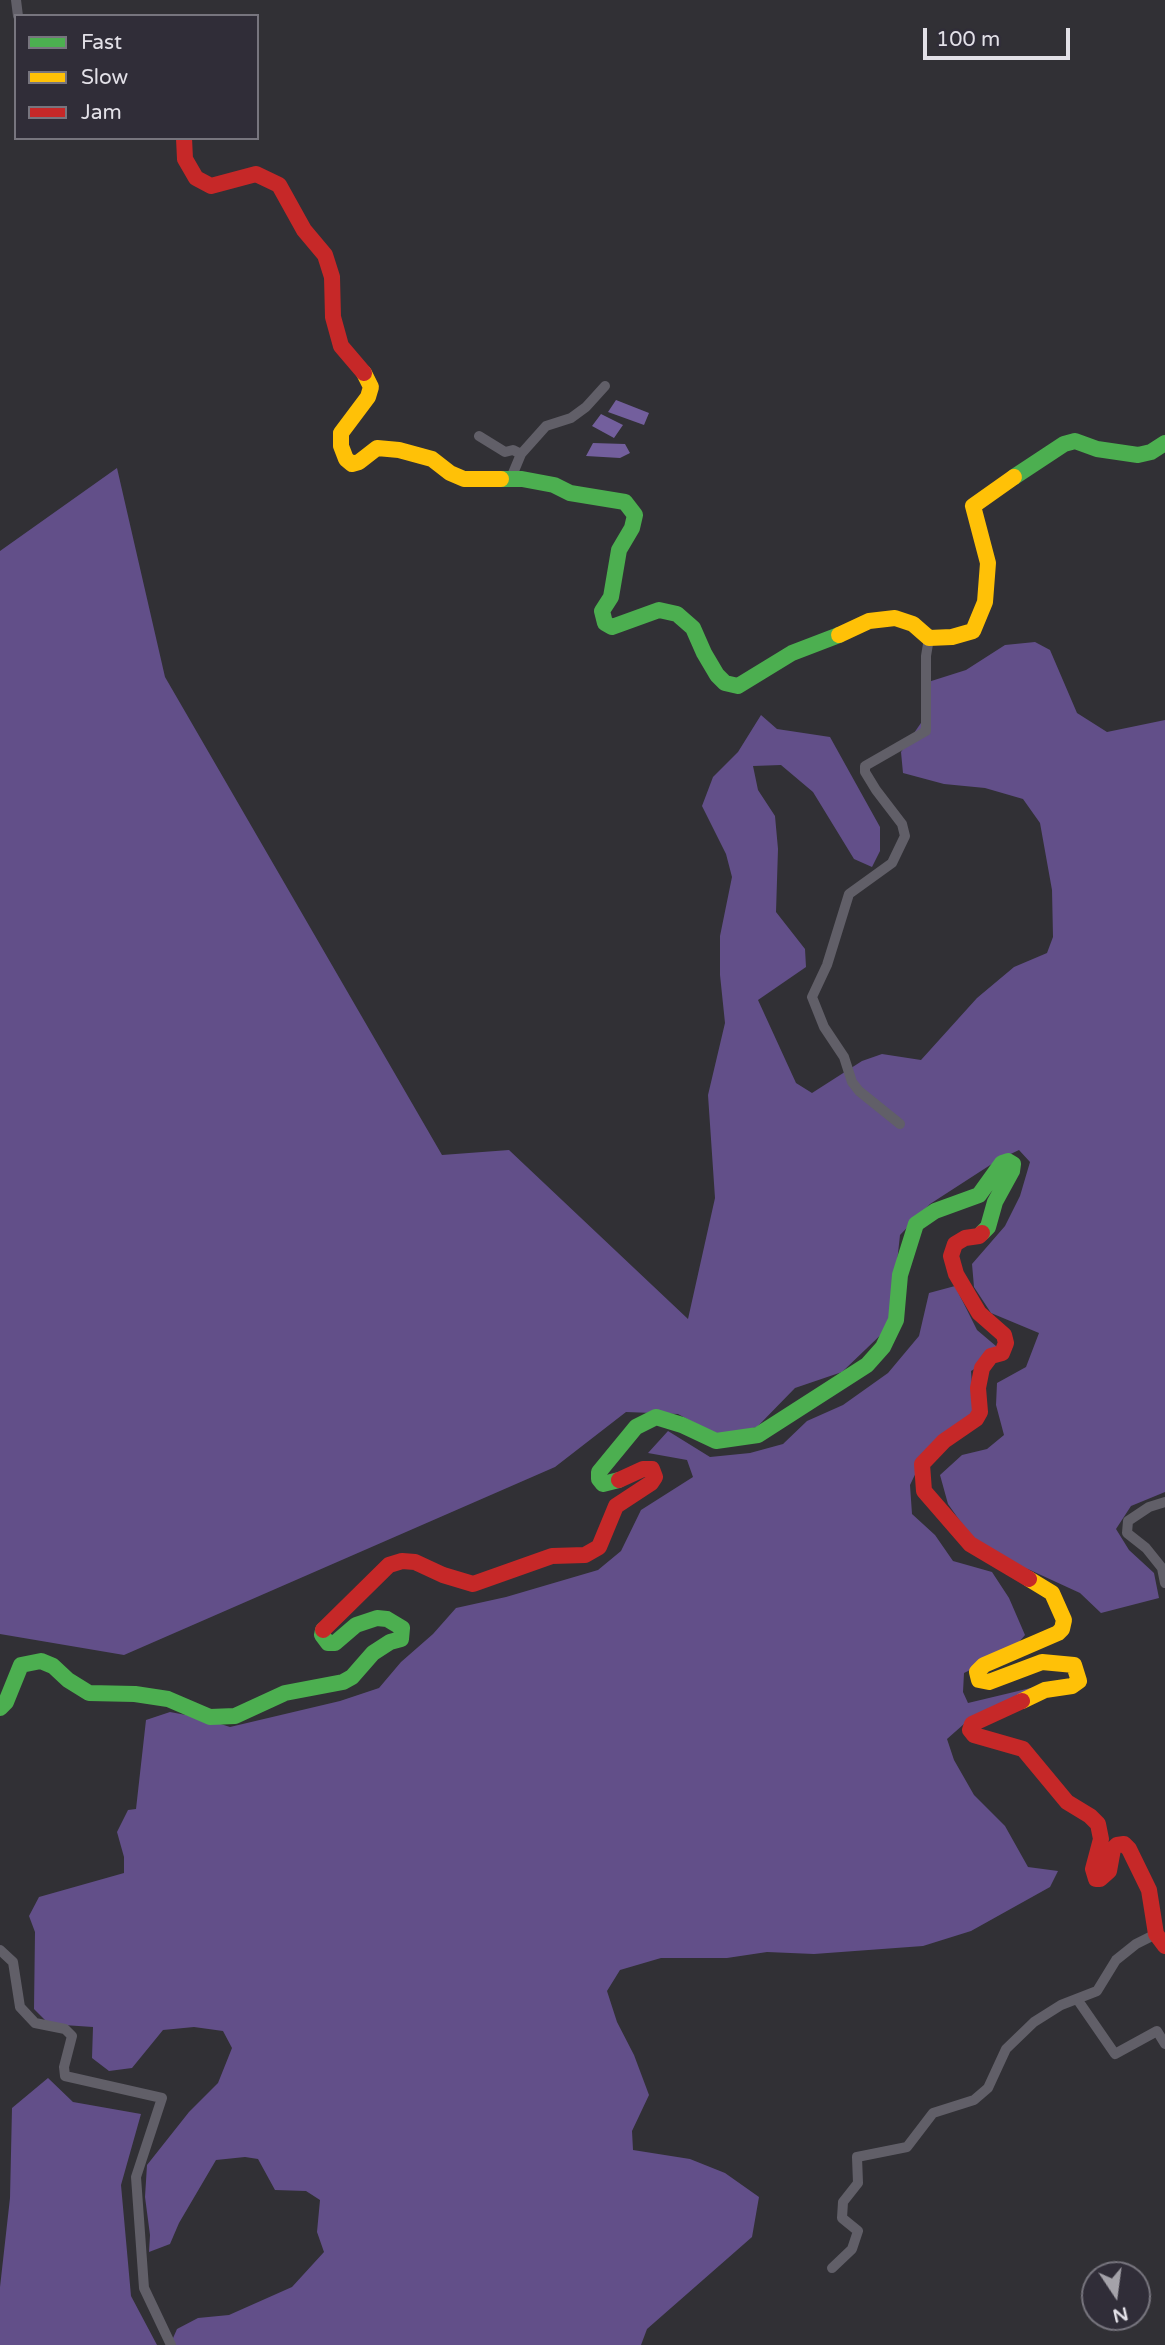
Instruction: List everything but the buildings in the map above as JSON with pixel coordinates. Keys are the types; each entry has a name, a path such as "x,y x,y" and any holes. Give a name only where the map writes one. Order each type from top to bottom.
{"street":[{"path":"184,140 185,159 195,177 211,186 256,174 279,185 304,230 325,256 332,277 333,317 341,346 368,378 371,387 368,397 341,433 341,446 346,459 352,464 377,448 399,450 432,459 464,478 511,478 554,485 570,493 625,502 635,515 632,528 619,550 611,597 602,611 605,623 612,627 659,610 677,614 693,628 704,653 725,684 738,686 792,653 869,621 895,618 913,624 929,638 952,637 973,631 985,602 988,563 975,513 974,506 977,502 1064,444 1075,441 1097,449 1138,455 1152,452 1165,443"},
{"path":"511,478 521,454 546,426 571,418 586,407 605,386"},
{"path":"479,436 505,453 513,450 521,454"},
{"path":"900,1124 859,1091 852,1082 844,1057 824,1027 812,997 827,965 849,894 892,863 905,836 902,824 876,790 865,772 865,766 926,731 926,656 929,638"},
{"path":"0,1708 6,1702 20,1665 33,1661 52,1666 89,1693 135,1694 168,1699 210,1717 235,1716 285,1693 343,1682 373,1653 390,1642 401,1639 402,1628 387,1619 377,1618 356,1625 335,1643 328,1643 322,1635 323,1629 389,1565 402,1560 415,1562 443,1575 473,1584 552,1556 585,1555 599,1547 616,1506 651,1483 655,1477 652,1469 643,1469 610,1484 603,1484 599,1479 599,1472 636,1427 656,1417 682,1425 716,1441 758,1434 867,1365 883,1347 896,1320 900,1275 916,1224 930,1213 979,1195 1003,1163 1008,1161 1013,1164 995,1202 988,1227 979,1236 965,1238 955,1244 951,1256 956,1274 979,1313 1004,1335 1006,1343 1002,1353 992,1356 982,1368 978,1388 981,1412 976,1419 944,1441 922,1464 924,1491 970,1544 1052,1593 1064,1620 1058,1633 984,1665 977,1672 979,1681 989,1682 1042,1662 1074,1665 1078,1674 1079,1681 1072,1686 1045,1690 972,1724 970,1730 974,1735 1023,1749 1067,1802 1098,1824 1101,1839 1093,1875 1096,1879 1109,1871 1113,1849 1117,1845 1124,1844 1129,1849 1149,1890 1160,1940 1136,1944 1116,1960 1097,1991 1061,2006 1034,2022 1006,2049 988,2088 974,2099 933,2113 907,2147 857,2157 858,2183 843,2202 842,2218 858,2231 852,2249 832,2268"},
{"path":"1165,1502 1149,1507 1128,1521 1127,1532 1146,1548 1162,1568 1165,1583"},
{"path":"0,1950 13,1962 20,2007 34,2023 65,2029 72,2036 64,2067 65,2076 162,2098 136,2177 144,2288 171,2345"},
{"path":"1077,1999 1115,2054 1157,2031 1165,2044"}],"shaded area":[{"path":"616,400 649,413 644,425 608,412"},
{"path":"601,414 623,425 614,438 592,426"},
{"path":"593,443 625,444 630,453 620,458 586,456"},
{"path":"117,468 165,677 442,1155 509,1150 688,1319 715,1198 708,1095 725,1023 720,975 720,936 732,877 726,854 702,806 713,777 738,752 761,715 777,729 830,737 880,827 880,851 872,867 854,859 813,792 781,765 753,766 758,790 775,816 778,849 776,912 805,949 806,967 758,1000 796,1083 812,1093 862,1061 882,1054 921,1060 977,998 1014,967 1047,953 1053,937 1052,890 1040,823 1023,799 985,788 944,784 903,773 901,752 923,720 925,683 966,670 1005,645 1035,642 1050,650 1077,713 1107,732 1165,720 1165,1492 1131,1506 1116,1529 1129,1550 1154,1573 1159,1598 1101,1613 1080,1593 982,1552 948,1504 940,1475 962,1455 987,1449 1004,1435 996,1405 997,1383 1026,1367 1039,1333 991,1313 974,1287 972,1264 1005,1226 1020,1196 1030,1162 1019,1150 998,1160 930,1204 900,1235 890,1326 842,1372 795,1388 757,1427 718,1436 678,1414 626,1412 555,1467 124,1655 0,1634 0,551"},
{"path":"955,1286 977,1330 1003,1352 971,1371 975,1427 922,1460 910,1485 912,1514 935,1535 953,1561 992,1572 1009,1598 1025,1635 1013,1649 964,1673 963,1692 968,1703 1035,1687 964,1724 947,1739 954,1760 974,1795 1005,1826 1028,1867 1058,1871 1050,1887 971,1931 923,1946 814,1954 767,1952 727,1958 661,1958 620,1970 607,1991 617,2022 634,2055 649,2095 632,2131 633,2150 690,2159 725,2173 759,2197 752,2237 647,2329 641,2345 170,2345 177,2329 198,2318 229,2315 292,2287 324,2252 317,2232 320,2200 306,2191 275,2190 258,2159 245,2157 216,2160 179,2223 170,2244 149,2252 150,2235 145,2197 147,2165 189,2112 218,2083 232,2048 223,2031 194,2027 163,2030 132,2068 109,2071 92,2058 93,2027 49,2024 34,2009 35,1932 29,1916 39,1897 124,1873 124,1857 117,1832 128,1810 136,1809 146,1720 170,1712 230,1727 340,1701 379,1688 401,1662 433,1634 456,1608 506,1597 598,1570 621,1551 641,1510 693,1477 687,1460 648,1453 668,1431 710,1457 750,1453 783,1444 807,1421 843,1405 888,1373 919,1336 929,1293"},
{"path":"48,2078 73,2102 141,2114 121,2185 131,2296 157,2345 0,2345 0,2287 10,2198 12,2108"}],"traffic: fast":[{"path":"1014,477 1064,444 1075,441 1097,449 1138,455 1151,452 1165,443"},
{"path":"501,479 522,479 554,485 570,493 625,502 635,515 632,528 619,550 611,597 602,611 605,623 612,627 659,610 677,614 693,628 704,653 725,683 738,686 792,653 839,635"},
{"path":"619,1480 603,1484 599,1479 599,1472 636,1427 656,1417 682,1425 716,1441 758,1435 867,1365 883,1347 896,1320 900,1275 916,1224 935,1211 979,1195 1002,1163 1008,1161 1013,1164 1012,1171 995,1202 988,1227 982,1233"},
{"path":"0,1708 6,1702 21,1665 41,1661 53,1666 68,1680 89,1693 135,1694 168,1699 210,1717 235,1716 285,1693 343,1682 352,1677 373,1653 390,1642 401,1639 402,1628 387,1619 377,1618 356,1625 335,1643 328,1643 322,1635 323,1630"}],"traffic: slow":[{"path":"364,373 371,387 368,397 341,433 341,446 346,459 352,464 377,448 399,450 432,459 450,473 464,479 501,479"},
{"path":"839,635 869,621 895,618 913,624 929,638 952,637 973,631 985,602 988,563 973,506 1014,477"},
{"path":"1022,1701 1045,1690 1072,1686 1079,1681 1074,1665 1042,1662 989,1682 979,1680 977,1672 984,1665 1062,1629 1064,1620 1052,1593 1029,1579"}],"traffic: jam":[{"path":"184,140 185,159 196,178 211,186 256,174 279,185 304,230 325,255 332,277 333,317 341,346 364,373"},
{"path":"982,1233 955,1244 951,1256 956,1274 979,1313 1004,1335 1006,1343 1002,1353 991,1356 982,1368 978,1388 980,1412 976,1419 944,1441 922,1464 924,1491 970,1544 1029,1579"},
{"path":"323,1630 389,1565 402,1561 415,1562 443,1575 473,1584 552,1556 585,1555 599,1547 616,1506 651,1483 655,1477 652,1469 643,1469 619,1480"},
{"path":"1022,1701 972,1724 970,1730 974,1735 1023,1749 1067,1802 1098,1824 1101,1839 1093,1869 1096,1879 1109,1871 1113,1849 1117,1845 1124,1844 1129,1849 1149,1890 1156,1934 1165,1946"}]}
